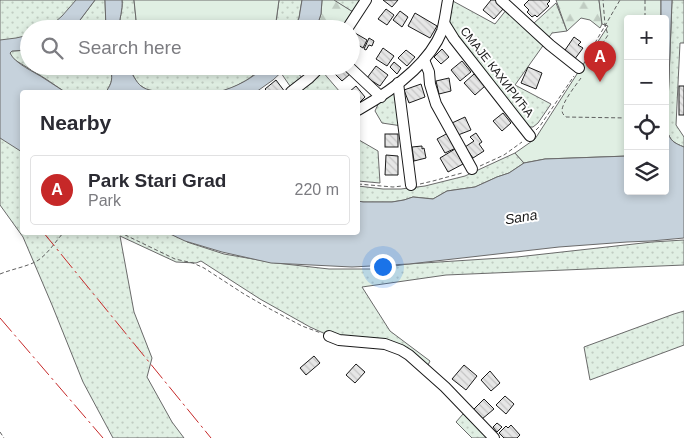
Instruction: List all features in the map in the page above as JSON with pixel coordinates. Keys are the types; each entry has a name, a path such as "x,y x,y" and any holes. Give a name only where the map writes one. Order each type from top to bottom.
{"street":[{"path":"353,20 366,0"},
{"path":"360,109 380,97 424,60 436,42 444,23 448,0"},
{"path":"501,0 581,72"},
{"name":"СМAЈЕ КАХИРИЋА","path":"444,23 454,39 530,136"},
{"path":"424,60 436,104 472,169"},
{"path":"294,90 312,75"},
{"path":"357,75 380,97"},
{"path":"398,83 411,185"},
{"path":"328,336 339,340 385,344 401,350 445,388 494,438"}],"path":[{"path":"603,0 605,25 608,35 581,72 562,110 563,115 570,118 624,118"},
{"path":"645,0 645,15"},
{"path":"0,274 38,261 62,235"},
{"path":"126,235 168,254 174,259 204,268 278,313 302,326 328,336"},
{"path":"0,432 4,438"}],"green space":[{"path":"0,0 88,0 70,20 20,20 20,41 0,42"},
{"path":"95,0 105,0 106,20 80,20"},
{"path":"122,0 134,0 136,20 120,20"},
{"path":"134,0 279,0 276,20 136,20"},
{"path":"279,0 302,0 298,20 276,20"},
{"path":"322,0 334,0 353,12 349,20 319,20"},
{"path":"333,0 363,0 353,12"},
{"path":"451,0 495,24 511,4 533,24 556,3 567,31 552,33 515,85 551,104 533,127 529,127 462,45 448,22"},
{"path":"556,0 599,0 602,24 600,28 590,20 581,18 567,31"},
{"path":"599,0 661,0 661,15 624,15 624,156 545,159 524,163 515,153 535,139 608,26 602,24"},
{"path":"672,0 684,0 684,43 680,43 676,125 684,137 684,147 673,141 669,135"},
{"path":"20,51 20,63 11,56 10,53"},
{"path":"39,75 112,75 112,77 107,90 62,90"},
{"path":"133,75 253,75 226,90 147,90 138,84"},
{"path":"282,75 300,75 303,79 292,89"},
{"path":"317,75 325,75 338,90 299,90"},
{"path":"395,89 402,126 382,123 375,111 380,100"},
{"path":"0,137 20,149 20,233 0,205"},
{"path":"360,141 378,151 380,183 360,181"},
{"path":"515,153 524,163 509,173 475,187 447,191 433,199 413,197 392,202 360,201 360,186 401,189 425,186 465,176"},
{"path":"22,235 181,235 187,242 224,254 276,263 329,269 374,269 408,264 517,257 684,240 684,265 446,275 362,287 390,331 430,361 427,367 399,346 330,336 260,299 201,261 196,263 176,262 120,236 134,312 152,358 147,377 172,422 184,438 113,438 83,382"},
{"path":"684,311 684,345 590,380 584,347"},
{"path":"463,414 487,438 472,438 456,422"}],"water":[{"path":"76,0 95,0 80,20 57,20"},
{"path":"105,0 122,0 120,20 106,20"},
{"path":"302,0 322,0 319,20 298,20"},
{"path":"661,0 672,0 669,78 669,15 661,15"},
{"path":"20,37 20,51 10,53 20,63 20,75 38,75 62,90 20,90 20,151 0,138 0,40"},
{"path":"111,75 133,75 139,84 152,90 107,90"},
{"path":"255,75 278,75 259,90 224,90"},
{"name":"Sana","path":"669,135 673,141 684,147 684,238 559,247 409,264 352,267 271,263 222,252 185,241 172,235 360,235 360,201 392,202 413,197 433,199 447,191 475,187 509,173 524,163 545,159 624,156 624,195 669,195"}],"building":[{"path":"383,0 398,0 392,7"},
{"path":"491,0 495,0 504,8 494,19 483,10"},
{"path":"529,0 550,1 547,4 549,6 537,17 535,15 532,17 524,5"},
{"path":"386,9 394,15 387,25 378,19"},
{"path":"400,11 408,17 402,27 393,20"},
{"path":"415,13 437,26 430,38 408,26"},
{"path":"360,36 367,40 363,48 360,46"},
{"path":"574,37 581,42 578,45 583,48 574,60 563,53"},
{"path":"369,38 374,41 372,46 369,45 366,50 364,49"},
{"path":"383,48 394,56 387,66 376,59"},
{"path":"442,49 449,57 441,64 434,57"},
{"path":"406,50 415,57 407,66 398,58"},
{"path":"462,61 471,72 460,81 451,70"},
{"path":"394,62 401,68 397,74 390,67"},
{"path":"376,66 388,75 380,86 367,78"},
{"path":"528,67 542,73 536,89 521,83"},
{"path":"474,74 485,86 475,95 464,83"},
{"path":"336,75 349,75 342,81"},
{"path":"449,78 451,91 439,94 436,81"},
{"path":"276,80 284,90 266,90"},
{"path":"421,84 425,97 409,103 404,90"},
{"path":"356,86 359,90 351,90"},
{"path":"679,86 684,86 684,115 679,115"},
{"path":"360,91 365,97 360,102"},
{"path":"503,113 511,123 502,131 493,121"},
{"path":"465,117 471,130 458,135 452,123"},
{"path":"448,133 456,148 445,153 437,139"},
{"path":"476,133 482,142 479,144 484,151 473,158 465,147 474,141 470,137"},
{"path":"385,134 398,134 398,147 385,147"},
{"path":"422,146 426,158 414,161 412,147"},
{"path":"455,149 463,164 448,172 440,158"},
{"path":"386,155 398,156 398,175 385,175"},
{"path":"314,356 320,363 306,375 300,368"},
{"path":"356,364 365,372 355,383 346,375"},
{"path":"464,365 477,376 466,390 452,379"},
{"path":"490,371 500,383 491,391 481,380"},
{"path":"505,396 514,404 506,414 496,405"},
{"path":"484,399 494,409 482,419 473,410"},
{"path":"497,423 502,427 497,432 493,427"},
{"path":"511,425 520,435 517,438 504,438 499,433 506,426 508,428"}],"power":[{"path":"45,235 211,438"},
{"path":"0,318 103,438"}],"place":[{"name":"Park Stari Grad","path":"600,82"}]}
